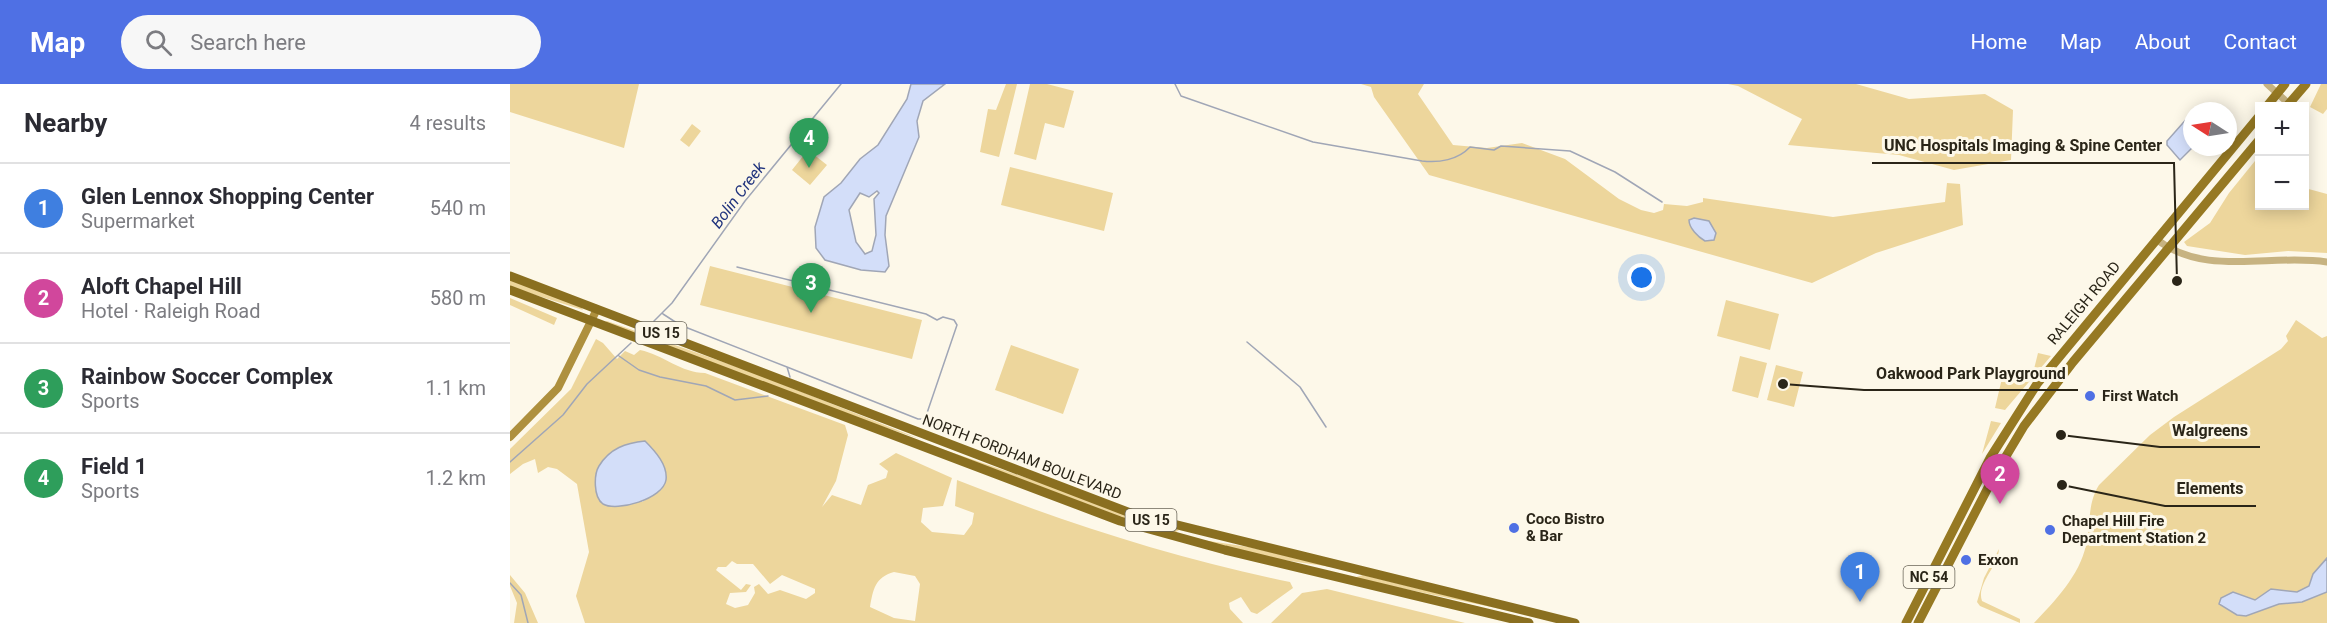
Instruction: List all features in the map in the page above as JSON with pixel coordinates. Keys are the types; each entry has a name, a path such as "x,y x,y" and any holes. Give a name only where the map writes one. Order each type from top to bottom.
{"highway":[{"name":"NORTH FORDHAM BOULEVARD","path":"510,276 1133,514 1575,623"},
{"name":"NORTH FORDHAM BOULEVARD","path":"510,290 1060,500 1179,538 1529,623"},
{"path":"1179,538 1184,533 1204,533"},
{"path":"1311,570 1316,567 1350,574 1359,571"},
{"path":"1461,606 1468,604 1512,614 1518,609"}],"main road":[{"path":"2270,102 2285,84"},
{"path":"2291,102 2306,84"},
{"name":"RALEIGH ROAD","path":"1906,623 2000,441 2037,384 2255,120"},
{"name":"RALEIGH ROAD","path":"1918,623 2004,457 2034,411 2255,144"},
{"path":"510,437 558,388 597,309"},
{"path":"2073,362 2073,348 2084,334 2083,327"}],"street":[{"path":"2266,84 2286,102"},
{"path":"2156,239 2168,248 2222,262 2301,258 2327,262"}],"shaded area":[{"path":"510,84 639,84 624,148 510,112"},
{"path":"1006,84 1017,84 999,157 980,152 988,109 996,110"},
{"path":"1030,84 1047,84 1074,91 1064,128 1045,123 1036,160 1014,154"},
{"path":"1361,84 1424,84 1418,94 1453,145 1487,148 1522,143 1565,159 1619,199 1641,210 1654,213 1663,210 1664,204 1687,206 1703,202 1703,198 1833,217 1945,202 1947,183 1960,184 1963,225 1876,253 1812,283 1429,175 1374,97 1371,87"},
{"path":"1728,84 1856,84 1909,99 1985,94 2013,110 2011,160 1954,170 1899,155 1788,145 1802,119 1738,86"},
{"path":"2321,84 2327,84 2327,109 2323,114 2310,107"},
{"path":"692,124 701,131 689,147 680,140"},
{"path":"808,150 827,165 810,185 792,170"},
{"path":"2255,161 2255,210 2309,210 2309,189 2327,194 2327,253 2288,251 2245,255 2187,246 2184,242 2210,223 2229,193"},
{"path":"1010,167 1113,193 1104,231 1001,205"},
{"path":"710,266 922,320 912,359 700,305"},
{"path":"510,279 581,307 583,310 510,287"},
{"path":"510,298 557,318 554,325 510,305"},
{"path":"1726,300 1779,314 1770,350 1717,336"},
{"path":"2296,320 2322,338 2327,336 2327,623 2034,623 2065,587 2078,567 2088,537 2091,507 2099,485 2150,435 2174,417 2281,349 2288,341 2286,336"},
{"path":"605,322 757,374 920,439 838,412"},
{"path":"596,339 603,343 617,359 625,351 634,355 640,350 649,352 688,370 705,373 845,425 848,435 836,481 822,507 832,495 861,505 868,485 886,478 888,471 879,464 896,453 952,478 943,506 923,508 921,522 932,532 964,535 972,524 974,513 955,506 957,480 1080,525 1163,551 1290,582 1293,588 1257,614 1251,612 1241,597 1229,603 1230,609 1243,623 585,623 576,596 589,552 577,484 557,469 548,467 538,473 535,459 523,464 510,474 510,449 571,389","holes":["645,441 661,463 663,481 662,489 642,502","732,561 737,564 753,564 770,584 782,575 815,589 815,593 806,599 780,590 768,594 759,584 754,587 755,593 748,605 735,608 726,604 730,593 746,592 751,585 746,584 741,590 716,570 718,567 726,567","894,572 915,576 920,584 915,621 894,618 870,607 876,585 888,574"]},
{"path":"1011,345 1079,369 1063,414 995,390"},
{"path":"2038,353 2051,356 2032,379"},
{"path":"1740,356 1767,363 1758,398 1732,391"},
{"path":"1776,365 1803,372 1794,407 1767,400"},
{"path":"2003,374 2030,381 2005,410 1995,408"},
{"path":"1991,421 2001,423 1982,454"},
{"path":"936,447 1179,530 1173,534 1136,523"},
{"path":"1189,538 1249,547 1332,567 1276,559"},
{"path":"1999,549 1998,556 1982,588 1982,601 2020,619 2020,623 1980,606 1977,602 1984,578"},
{"path":"510,575 525,593 538,623 514,623 517,603 510,586"},
{"path":"1363,575 1510,611 1353,578"},
{"path":"1327,589 1465,623 1271,623 1302,593"}],"water":[{"path":"911,84 945,84 923,101 917,121 919,137 886,216 885,235 889,266 885,272 861,270 825,260 816,248 815,227 824,197 841,183 860,159 878,145 907,99","holes":["877,191 879,193 874,199 876,235 872,251 865,254 856,242 849,210 860,193 869,197"]},
{"path":"2183,123 2184,156 2180,160 2167,145 2167,141"},
{"path":"1694,218 1709,221 1716,233 1714,240 1705,241 1694,232 1689,220"},
{"path":"645,441 657,454 665,469 666,480 663,487 657,493 639,502 618,506 603,504 597,496 595,485 596,474 603,460 619,448"},
{"path":"2327,558 2327,592 2302,602 2279,604 2246,616 2237,615 2219,604 2221,598 2233,592 2255,600 2271,589 2297,592 2309,586 2313,574"}],"waterway":[{"name":"Bolin Creek","path":"654,321 672,303 745,201 841,84"},
{"path":"1175,84 1181,96 1313,142 1422,161 1448,160 1460,155 1470,147 1494,150 1501,146 1570,151 1615,172 1662,202"},
{"path":"737,267 926,314 937,320 943,317 954,320 957,325 927,413"},
{"path":"663,314 680,325 787,367 790,377"},
{"path":"1247,342 1300,387 1326,427"},
{"name":"Bolin Creek","path":"510,462 563,415 587,384 631,343"},
{"path":"619,356 639,370 660,377 706,386 735,400 768,396"},
{"path":"787,367 918,419 924,419"},
{"path":"510,583 521,595 528,623"}],"place":[{"name":"Field 1","path":"809,168"},
{"name":"UNC Hospitals Imaging & Spine Center","path":"2177,281"},
{"name":"Rainbow Soccer Complex","path":"811,313"},
{"name":"Oakwood Park Playground","path":"1783,384"},
{"name":"First Watch","path":"2090,396"},
{"name":"Walgreens","path":"2061,435"},
{"name":"Elements","path":"2062,485"},
{"name":"Aloft Chapel Hill","path":"2000,504"},
{"name":"Coco Bistro & Bar","path":"1514,528"},
{"name":"Chapel Hill Fire Department Station 2","path":"2050,530"},
{"name":"Exxon","path":"1966,560"},
{"name":"Glen Lennox Shopping Center","path":"1860,602"}]}
